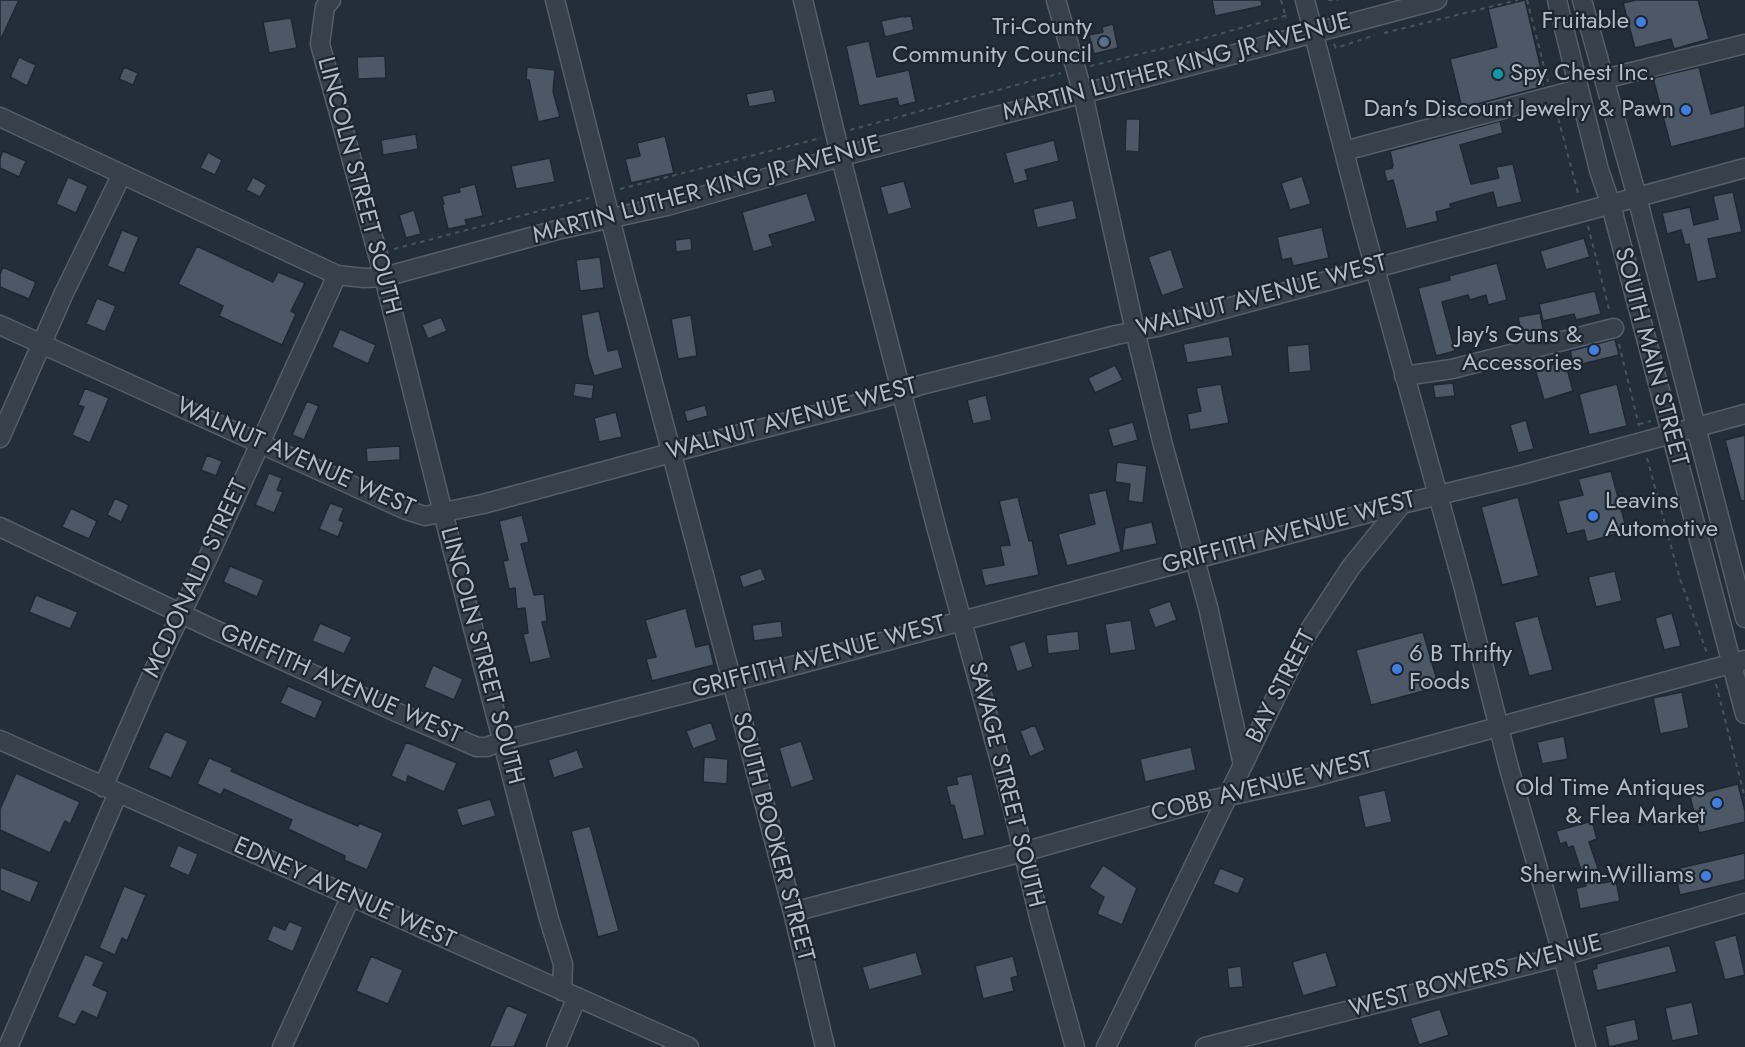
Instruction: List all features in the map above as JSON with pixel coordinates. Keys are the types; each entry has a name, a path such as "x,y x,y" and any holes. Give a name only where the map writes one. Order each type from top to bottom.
{"street":[{"name":"LINCOLN STREET SOUTH","path":"331,0 325,7 320,44 384,277 443,513 570,994 556,1047"},
{"name":"SOUTH BOOKER STREET","path":"555,0 825,1047"},
{"name":"SAVAGE STREET SOUTH","path":"803,0 901,392 1075,1047"},
{"path":"1056,0 1083,94 1135,331 1163,445 1208,607 1243,765"},
{"path":"1305,0 1404,376 1463,585 1509,768 1563,956 1586,1047"},
{"name":"MARTIN LUTHER KING JR AVENUE","path":"0,117 337,275 364,278 384,277 557,230 667,206 858,152 1437,0"},
{"name":"SOUTH MAIN STREET","path":"1557,0 1599,170 1611,205 1670,434 1738,661 1745,714"},
{"name":"SOUTH MAIN STREET","path":"1582,0 1637,197 1745,618"},
{"path":"1604,79 1745,44"},
{"path":"1344,151 1579,89"},
{"name":"WALNUT AVENUE WEST","path":"0,325 406,510 425,516 966,373 1157,327 1745,168"},
{"path":"0,438 63,293 122,174"},
{"name":"MCDONALD STREET","path":"8,1047 181,613 337,275"},
{"path":"1404,376 1452,369 1614,328"},
{"name":"GRIFFITH AVENUE WEST","path":"0,527 181,613 477,747 487,747 504,740 1402,504 1521,475 1745,414"},
{"name":"BAY STREET","path":"1106,1047 1305,637 1351,567 1402,504"},
{"name":"COBB AVENUE WEST","path":"792,912 1226,797 1310,778 1738,661"},
{"name":"EDNEY AVENUE WEST","path":"0,740 689,1047"},
{"path":"282,1047 351,896"},
{"name":"WEST BOWERS AVENUE","path":"1205,1047 1744,908"}],"path":[{"path":"1281,0 1286,18"},
{"path":"1328,0 1338,0"},
{"path":"1334,44 1336,48 1385,32 1518,0"},
{"path":"1527,0 1551,96 1585,212 1680,579 1713,669 1745,798"}],"building":[{"path":"0,0 19,0 0,41"},
{"path":"1212,0 1261,0 1262,6 1215,16"},
{"name":"Spy Chest Inc.","path":"1525,0 1545,86 1462,108 1450,59 1497,47 1488,9"},
{"path":"1636,0 1698,0 1709,39 1674,49 1671,39 1635,48 1623,3"},
{"path":"911,16 914,30 885,37 881,21"},
{"path":"291,18 297,48 269,53 263,22"},
{"name":"Tri-County Community Council","path":"1113,24 1118,48 1094,54 1089,35 1103,32 1102,27"},
{"path":"869,41 877,77 909,70 916,102 899,106 897,98 859,106 846,46"},
{"path":"385,56 386,78 358,79 357,57"},
{"path":"19,57 36,65 27,86 10,77"},
{"path":"124,67 138,73 133,85 119,79"},
{"path":"527,67 555,70 553,91 560,117 538,122 529,80 526,80"},
{"name":"Dan's Discount Jewelry & Pawn","path":"1699,67 1711,114 1745,105 1745,128 1671,147 1653,78"},
{"path":"773,89 776,102 749,107 746,94"},
{"path":"1126,119 1140,119 1139,152 1125,151"},
{"path":"1500,121 1503,133 1460,145 1471,184 1499,178 1496,167 1513,164 1522,202 1497,208 1493,192 1450,204 1451,208 1436,212 1438,221 1406,229 1393,180 1387,182 1384,170 1392,168 1393,165 1390,151"},
{"path":"416,134 418,149 383,155 381,140"},
{"path":"665,136 674,173 631,183 625,159 640,156 637,143"},
{"path":"1054,140 1059,161 1025,170 1028,180 1014,184 1005,153"},
{"path":"3,151 26,161 19,177 0,168"},
{"path":"208,152 222,160 215,175 200,168"},
{"path":"550,158 555,182 516,189 511,166"},
{"path":"1302,176 1311,204 1290,210 1281,183"},
{"path":"68,177 88,186 76,213 56,204"},
{"path":"253,177 267,185 260,197 246,190"},
{"path":"904,181 912,208 888,215 880,187"},
{"path":"475,184 483,216 465,220 467,225 448,229 442,196 460,192 459,188"},
{"path":"1733,192 1742,232 1708,239 1717,278 1697,282 1689,244 1685,245 1681,230 1667,234 1662,213 1690,207 1694,225 1718,219 1713,196"},
{"path":"807,193 816,221 769,235 773,246 753,252 742,212"},
{"path":"1073,200 1077,219 1037,228 1033,209"},
{"path":"414,210 421,234 406,238 399,215"},
{"path":"1322,227 1329,258 1293,266 1291,258 1282,260 1277,237"},
{"path":"122,230 139,237 124,273 107,266"},
{"path":"691,238 692,250 676,252 675,240"},
{"path":"1584,238 1590,257 1546,270 1540,251"},
{"path":"197,246 273,282 278,272 305,283 291,311 296,314 282,345 219,316 223,306 178,284"},
{"path":"1171,249 1184,288 1162,296 1148,257"},
{"path":"600,257 604,288 580,291 576,260"},
{"path":"1497,263 1507,300 1488,305 1486,295 1470,300 1468,295 1442,302 1455,351 1436,356 1418,288 1450,280 1449,276"},
{"path":"3,267 36,282 29,299 0,287 0,274"},
{"path":"1595,291 1601,314 1576,320 1574,314 1543,321 1539,304"},
{"path":"97,298 116,306 105,332 86,324"},
{"path":"599,311 608,351 618,349 623,368 594,376 588,357 581,315"},
{"path":"1540,313 1544,334 1522,339 1518,317"},
{"path":"691,315 697,356 678,359 671,319"},
{"path":"441,317 447,331 428,339 422,325"},
{"path":"340,329 376,345 368,364 332,347"},
{"path":"1229,336 1233,356 1187,363 1183,344"},
{"name":"Jay's Guns & Accessories","path":"1615,339 1619,355 1574,366 1570,351"},
{"path":"1309,344 1311,371 1289,373 1287,346"},
{"path":"1565,361 1573,391 1544,400 1535,369"},
{"path":"1115,365 1123,380 1095,393 1088,378"},
{"path":"575,383 594,385 592,399 573,396"},
{"path":"1453,383 1455,396 1435,398 1433,385"},
{"path":"1221,384 1229,423 1190,430 1187,414 1201,411 1196,388"},
{"path":"1617,384 1627,426 1589,435 1579,394"},
{"path":"85,388 109,398 90,443 72,435 84,407 78,405"},
{"path":"986,395 992,420 973,424 967,400"},
{"path":"307,401 319,406 304,440 292,435"},
{"path":"705,405 708,416 687,422 684,411"},
{"path":"616,412 622,437 599,442 594,418"},
{"path":"1526,420 1534,449 1518,453 1510,425"},
{"path":"1133,422 1138,440 1113,447 1108,429"},
{"path":"1745,435 1745,501 1741,501 1725,440"},
{"path":"400,446 400,460 367,462 366,448"},
{"path":"207,455 222,461 216,476 201,470"},
{"path":"1117,462 1147,466 1143,503 1128,501 1130,484 1115,482"},
{"name":"Leavins Automotive","path":"1611,471 1627,531 1587,542 1584,530 1567,534 1558,501 1583,495 1578,479"},
{"path":"269,473 282,478 277,490 283,492 274,513 255,505"},
{"path":"1106,490 1121,552 1067,566 1058,534 1095,524 1088,494"},
{"path":"1018,497 1029,541 1032,540 1039,575 985,586 981,569 1004,565 1000,546 1010,545 999,501"},
{"path":"1518,497 1539,576 1502,585 1481,507"},
{"path":"115,498 129,505 121,522 107,515"},
{"path":"330,503 344,508 339,520 344,522 338,537 319,529"},
{"path":"71,508 97,521 89,539 62,527"},
{"path":"522,515 529,542 521,544 534,595 544,594 547,621 542,622 551,658 530,663 523,634 528,633 525,608 517,609 515,588 509,589 503,561 508,560 499,521"},
{"path":"1152,522 1157,544 1122,551 1125,528"},
{"path":"230,566 264,580 257,597 223,582"},
{"path":"761,568 766,580 743,588 739,576"},
{"path":"1615,571 1622,601 1596,607 1588,577"},
{"path":"36,595 78,612 70,629 29,612"},
{"path":"1170,601 1177,620 1155,628 1148,609"},
{"path":"686,608 696,647 709,644 714,665 652,681 646,659 656,657 645,620"},
{"path":"1672,613 1681,646 1664,650 1655,618"},
{"path":"1538,616 1553,670 1529,676 1514,622"},
{"path":"1131,620 1136,650 1110,654 1105,624"},
{"path":"781,621 783,637 754,641 752,625"},
{"path":"320,623 352,637 344,654 312,641"},
{"path":"1078,631 1080,650 1048,654 1046,635"},
{"name":"6 B Thrifty Foods","path":"1423,632 1439,687 1371,705 1356,650"},
{"path":"1025,641 1033,667 1017,672 1009,646"},
{"path":"433,665 463,679 454,700 424,687"},
{"path":"288,686 323,701 315,719 280,703"},
{"path":"1682,692 1689,728 1660,734 1653,698"},
{"path":"711,722 717,740 693,749 686,731"},
{"path":"1035,725 1045,750 1030,757 1020,731"},
{"path":"165,731 188,741 171,778 148,768"},
{"path":"1564,736 1568,759 1542,764 1537,742"},
{"path":"801,741 814,780 791,788 779,748"},
{"path":"406,742 457,763 444,792 408,776 406,783 391,776"},
{"path":"1191,747 1196,770 1145,782 1140,759"},
{"path":"577,750 584,768 554,778 548,760"},
{"path":"704,757 728,759 727,784 703,782"},
{"path":"209,758 233,768 231,771 300,802 358,826 359,823 383,833 367,870 344,860 345,856 288,829 292,820 224,789 221,795 197,784"},
{"path":"16,773 80,802 70,824 65,821 50,853 0,830 0,809"},
{"path":"972,774 985,835 963,840 954,805 951,806 946,786 958,784 956,777"},
{"name":"Old Time Antiques & Flea Market","path":"1738,784 1745,811 1745,822 1699,833 1690,796"},
{"path":"1385,790 1392,822 1365,828 1358,796"},
{"path":"490,799 496,816 462,826 456,809"},
{"path":"1592,821 1597,839 1589,842 1603,883 1616,880 1620,901 1580,909 1576,888 1586,886 1573,846 1568,848 1566,842 1560,844 1556,831"},
{"path":"590,826 619,931 598,937 571,831"},
{"path":"178,845 198,854 189,876 169,867"},
{"name":"Sherwin-Williams","path":"1745,853 1745,880 1680,895 1677,882 1670,884 1667,871"},
{"path":"1103,865 1137,888 1122,925 1097,914 1104,897 1089,887"},
{"path":"0,867 39,882 30,903 0,890"},
{"path":"1220,868 1245,878 1238,894 1213,884"},
{"path":"124,886 146,895 127,941 122,938 115,955 99,948"},
{"path":"289,921 303,927 293,952 267,940 273,925 285,930"},
{"path":"1736,935 1745,975 1725,980 1714,941"},
{"path":"1670,946 1677,972 1597,991 1592,970 1597,968 1596,964"},
{"path":"916,952 923,975 869,990 862,967"},
{"path":"1326,952 1337,986 1303,996 1292,962"},
{"path":"85,954 104,962 93,985 108,992 97,1018 82,1011 75,1025 57,1017"},
{"path":"371,956 403,970 388,1004 356,991"},
{"path":"1013,956 1018,976 1011,978 1014,991 983,999 975,966"},
{"path":"1241,966 1243,987 1229,988 1227,968"},
{"path":"1692,1002 1699,1035 1672,1041 1665,1008"},
{"path":"507,1005 528,1014 514,1047 489,1047"},
{"path":"1440,1009 1449,1035 1419,1045 1410,1018"},
{"path":"1635,1019 1639,1040 1609,1047 1605,1026"}],"place":[{"name":"Fruitable","path":"1641,22"},
{"name":"Tri-County Community Council","path":"1104,42"},
{"name":"Spy Chest Inc.","path":"1498,74"},
{"name":"Dan's Discount Jewelry & Pawn","path":"1686,110"},
{"name":"Jay's Guns & Accessories","path":"1594,350"},
{"name":"Leavins Automotive","path":"1593,516"},
{"name":"6 B Thrifty Foods","path":"1397,669"},
{"name":"Old Time Antiques & Flea Market","path":"1717,803"},
{"name":"Sherwin-Williams","path":"1706,876"}]}
